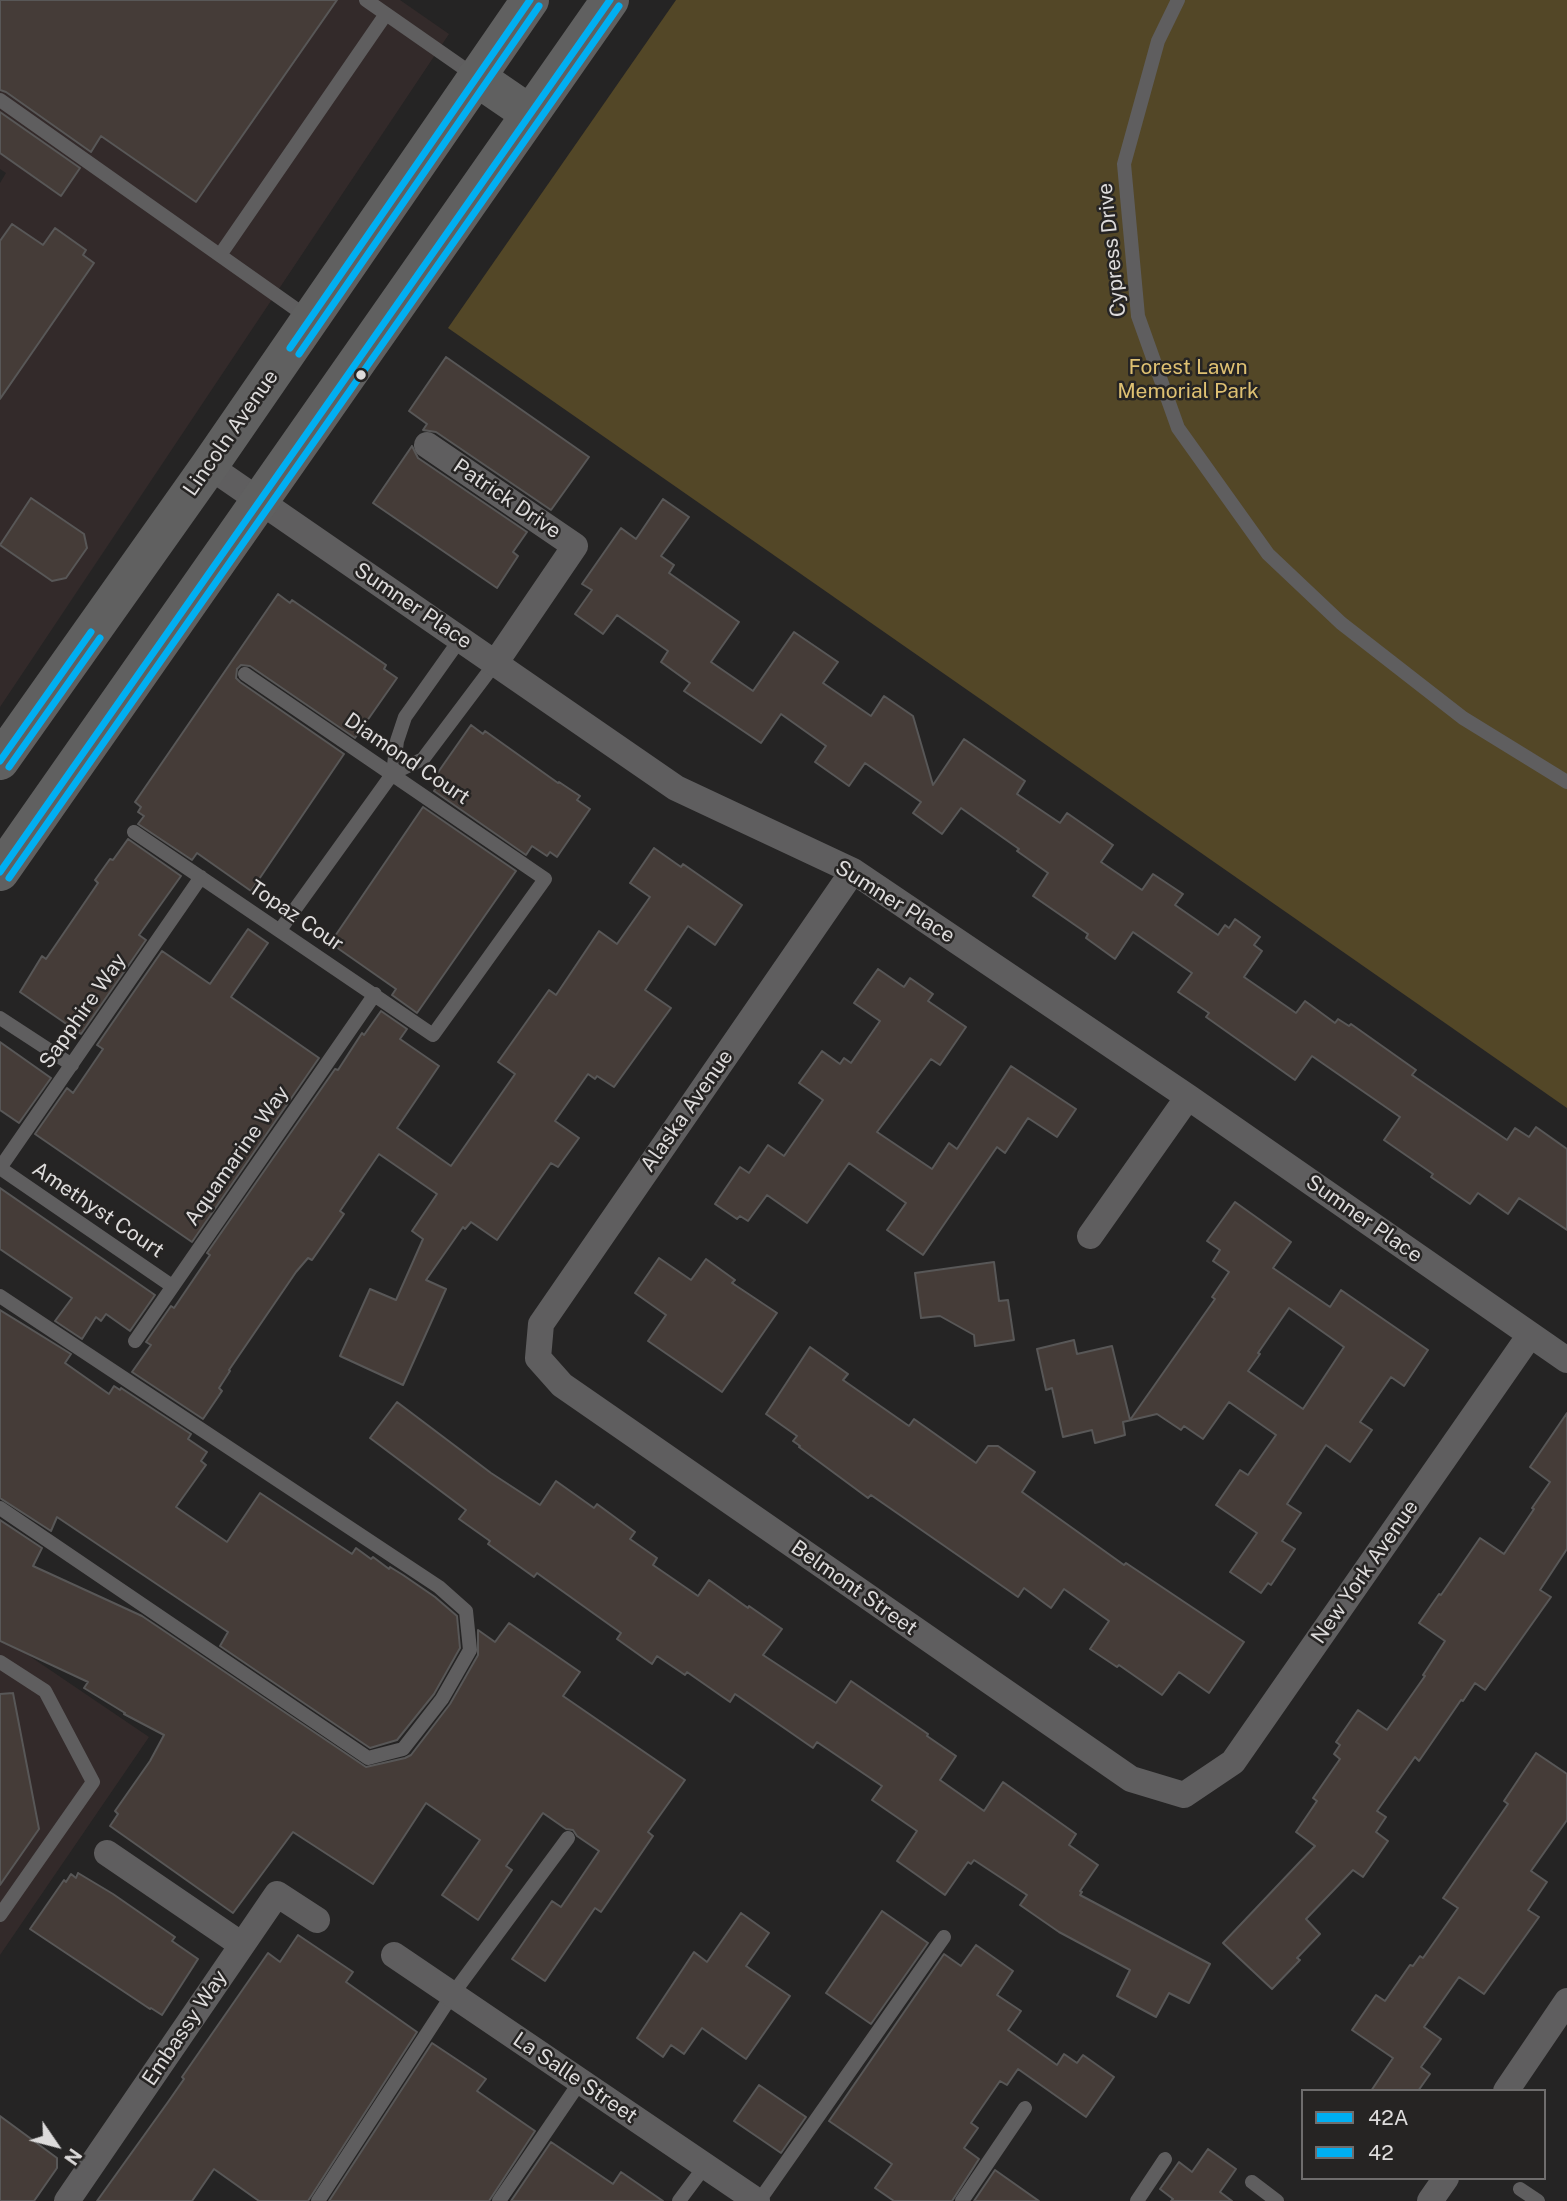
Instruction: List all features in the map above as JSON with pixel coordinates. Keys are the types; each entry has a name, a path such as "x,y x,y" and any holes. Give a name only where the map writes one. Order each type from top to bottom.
{"main road":[{"name":"Lincoln Avenue","path":"0,761 209,466 530,0"},
{"path":"0,872 610,0"},
{"path":"476,77 530,114"}],"street":[{"name":"Patrick Drive","path":"427,445 575,546 496,662"},
{"name":"Sumner Place","path":"209,466 676,788 853,871 1188,1097 1567,1360"},
{"name":"Alaska Avenue","path":"538,1357 541,1324 853,871"},
{"path":"1090,1236 1188,1097"},
{"name":"New York Avenue","path":"1184,1795 1233,1762 1530,1335"},
{"name":"Belmont Street","path":"538,1357 562,1385 1130,1779 1184,1795"},
{"path":"107,1853 242,1945"},
{"name":"Embassy Way","path":"67,2201 277,1894 317,1920"},
{"name":"La Salle Street","path":"394,1955 758,2201"},
{"path":"1507,2089 1567,2001"},
{"path":"1430,2201 1445,2180"}],"lane":[{"path":"366,0 476,77"},
{"name":"Cypress Drive","path":"1178,0 1158,41 1124,164 1138,316 1178,428 1268,554 1341,623 1463,718 1567,782"},
{"path":"219,255 386,14"},
{"path":"0,100 310,319"},
{"path":"393,774 397,741 405,717 461,638"},
{"path":"280,930 393,774 423,759 496,662"},
{"name":"Diamond Court","path":"246,674 545,879 433,1035"},
{"name":"Topaz Cour","path":"134,832 433,1035"},
{"name":"Sapphire Way","path":"0,1168 201,877"},
{"name":"Aquamarine Way","path":"135,1341 375,994"},
{"path":"0,1018 72,1065"},
{"name":"Amethyst Court","path":"0,1168 172,1286"},
{"path":"0,1296 439,1587 466,1611 470,1650 442,1699 403,1749 368,1758 0,1508"},
{"path":"0,1662 45,1690 93,1782 0,1915"},
{"path":"318,2201 452,1995 568,1838"},
{"path":"758,2201 944,1937"},
{"path":"499,2201 580,2082"},
{"path":"962,2201 1026,2108"},
{"path":"1137,2201 1165,2159"},
{"path":"679,2201 705,2166"},
{"path":"1252,2182 1277,2201"},
{"path":"1520,2189 1538,2201"}],"shaded area":[{"path":"0,0 400,0 449,34 0,707 0,183 6,173 0,169"},
{"path":"0,1636 149,1737 0,1955"}],"green space":[{"name":"Forest Lawn Memorial Park","path":"676,0 1567,0 1567,1108 448,328"}],"building":[{"path":"0,0 337,0 196,202 101,136 91,152 0,90"},
{"path":"0,112 80,168 61,196 0,153"},
{"path":"12,224 43,245 55,228 86,250 83,255 94,263 0,399 0,241"},
{"path":"446,357 589,457 551,510 436,432 423,430 427,424 409,411"},
{"path":"412,446 418,458 527,532 513,552 518,556 497,588 373,503"},
{"path":"31,498 84,534 87,548 66,578 52,581 0,545"},
{"path":"663,499 689,517 661,556 674,565 669,573 739,622 711,662 753,691 794,632 838,662 823,683 871,716 884,696 913,716 933,785 964,739 1025,781 1017,794 1060,823 1067,813 1113,845 1101,862 1142,890 1153,874 1183,894 1175,905 1218,935 1225,925 1229,928 1235,919 1260,937 1254,945 1262,951 1244,977 1296,1013 1305,1001 1335,1023 1338,1019 1349,1026 1351,1024 1416,1070 1412,1075 1507,1140 1515,1128 1529,1137 1536,1127 1567,1149 1567,1230 1519,1198 1508,1214 1478,1193 1470,1204 1384,1140 1400,1117 1312,1056 1295,1080 1206,1017 1209,1013 1178,992 1192,973 1133,932 1115,959 1086,938 1088,934 1033,896 1048,873 961,808 942,834 913,813 921,802 865,763 849,786 815,762 826,746 781,714 761,743 684,691 690,683 661,662 668,651 617,615 603,634 575,614 592,590 582,584 621,528 636,539"},
{"path":"278,594 290,603 292,600 386,665 384,669 397,678 355,738 250,666 241,665 237,669 236,678 240,682 344,754 251,891 197,853 192,860 138,824 144,816 138,812 141,807 135,802"},
{"path":"471,725 483,734 485,731 580,796 577,800 590,809 557,857 550,852 547,856 532,846 526,855 434,791 440,782 434,778"},
{"path":"423,807 516,871 417,1013 392,995 396,989 336,947 339,943 333,939"},
{"path":"128,839 181,876 139,935 146,940 81,1034 20,992 42,956 46,959 98,883 95,880"},
{"path":"654,848 681,867 683,864 742,905 715,945 688,926 645,990 671,1008 614,1087 597,1076 595,1079 588,1074 555,1121 579,1138 558,1167 551,1163 497,1240 471,1222 465,1229 463,1227 426,1280 446,1289 403,1385 340,1356 370,1289 396,1300 423,1239 412,1231 437,1194 379,1154 340,1211 344,1214 312,1260 308,1258 296,1272 229,1370 219,1388 222,1391 203,1419 132,1372 151,1345 146,1342 171,1306 174,1308 210,1255 207,1253 335,1069 338,1070 362,1033 364,1035 381,1011 407,1029 400,1039 439,1066 397,1128 451,1166 515,1074 498,1062 549,990 556,995 599,931 617,944 650,897 630,883"},
{"path":"248,929 268,943 231,997 319,1058 192,1242 35,1134 67,1088 73,1093 103,1049 97,1045 162,951 210,984"},
{"path":"878,969 904,987 910,978 933,994 928,1001 966,1027 940,1065 931,1059 877,1132 932,1169 949,1143 957,1149 1011,1066 1076,1109 1057,1137 1028,1118 1005,1153 997,1147 923,1255 887,1230 906,1203 849,1163 807,1223 767,1195 748,1221 740,1216 737,1219 715,1204 740,1167 749,1173 768,1145 784,1156 823,1100 799,1083 822,1051 840,1064 844,1058 851,1063 880,1021 854,1003"},
{"path":"0,1042 51,1078 19,1123 0,1110"},
{"path":"0,1188 155,1295 130,1331 106,1314 101,1321 96,1317 82,1339 55,1321 72,1298 0,1249"},
{"path":"1235,1202 1291,1242 1273,1268 1330,1307 1341,1290 1428,1350 1404,1386 1391,1377 1360,1422 1372,1430 1350,1462 1326,1445 1287,1504 1301,1513 1282,1541 1295,1549 1271,1585 1268,1583 1261,1593 1230,1572 1257,1533 1216,1505 1240,1470 1248,1475 1276,1435 1229,1402 1203,1439 1184,1426 1181,1430 1157,1414 1123,1422 1125,1435 1095,1443 1092,1430 1063,1437 1052,1388 1046,1390 1037,1349 1074,1340 1077,1354 1112,1346 1130,1420 1215,1299 1212,1297 1229,1272 1213,1261 1220,1250 1207,1241","holes":["1289,1308 1344,1347 1303,1409 1248,1371"]},
{"path":"659,1258 691,1280 706,1259 735,1280 732,1283 777,1313 722,1392 648,1341 666,1315 635,1293"},
{"path":"994,1262 999,1301 1008,1300 1014,1340 975,1346 974,1335 940,1316 921,1318 915,1273"},
{"path":"0,1310 71,1354 65,1363 109,1394 114,1386 120,1390 121,1388 191,1434 188,1439 207,1452 201,1461 206,1465 176,1507 227,1542 260,1493 352,1554 356,1548 403,1575 457,1616 460,1648 434,1694 397,1740 370,1748 220,1646 228,1632 57,1517 51,1531 0,1498"},
{"path":"810,1347 848,1374 843,1380 909,1426 914,1419 976,1463 988,1446 998,1446 1035,1472 1022,1492 1124,1565 1126,1563 1244,1642 1209,1693 1179,1672 1162,1695 1119,1665 1117,1667 1090,1649 1109,1621 1064,1589 1051,1608 1024,1588 1018,1597 871,1495 868,1498 799,1447 793,1441 797,1436 766,1414"},
{"path":"397,1402 491,1473 540,1505 556,1481 594,1508 597,1504 635,1532 630,1539 657,1558 653,1565 698,1596 709,1580 748,1608 749,1606 782,1629 763,1655 836,1703 851,1681 928,1734 927,1736 956,1756 940,1780 984,1811 1003,1782 1076,1834 1069,1845 1098,1865 1080,1895 1210,1964 1189,2003 1169,1993 1156,2017 1117,1996 1130,1970 1059,1932 1020,1905 1027,1895 974,1860 971,1864 968,1862 945,1895 897,1861 917,1831 872,1800 882,1786 817,1742 813,1748 735,1694 730,1702 687,1672 685,1675 657,1656 652,1664 617,1639 621,1633 537,1573 534,1577 488,1544 490,1541 459,1519 466,1510 370,1438"},
{"path":"1567,1413 1567,1549 1540,1590 1551,1597 1485,1690 1475,1683 1419,1761 1415,1757 1377,1811 1386,1817 1376,1832 1388,1841 1363,1877 1353,1870 1306,1919 1320,1934 1272,1989 1223,1943 1315,1846 1296,1832 1317,1801 1313,1798 1340,1759 1334,1754 1340,1745 1336,1742 1358,1710 1387,1730 1425,1676 1423,1675 1445,1641 1419,1623 1439,1594 1441,1595 1480,1538 1504,1554 1534,1509 1532,1508 1550,1482 1530,1467"},
{"path":"0,1520 42,1548 33,1566 142,1616 366,1767 411,1755 450,1704 478,1655 478,1630 495,1642 509,1623 580,1672 563,1696 685,1780 648,1832 653,1836 601,1912 595,1908 545,1981 512,1959 552,1901 561,1907 599,1851 577,1836 573,1830 566,1829 543,1813 506,1866 512,1870 478,1920 442,1895 480,1840 426,1803 373,1884 293,1832 233,1913 110,1826 118,1814 115,1811 150,1761 164,1735 124,1714 84,1688 88,1682 0,1641"},
{"path":"13,1693 39,1829 0,1885 0,1694"},
{"path":"1536,1753 1567,1774 1567,1820 1531,1871 1547,1882 1528,1910 1539,1917 1484,1994 1459,1977 1424,2027 1441,2039 1421,2067 1430,2074 1419,2089 1372,2089 1393,2058 1352,2030 1376,1995 1385,2001 1410,1965 1413,1966 1420,1956 1423,1958 1458,1908 1443,1898 1508,1804 1504,1801"},
{"path":"78,1873 175,1937 172,1941 198,1959 162,2015 30,1929 64,1880 66,1882 71,1874 76,1878"},
{"path":"882,1911 928,1943 871,2024 826,1993"},
{"path":"741,1913 769,1933 746,1966 790,1996 746,2059 702,2028 684,2054 671,2045 663,2057 637,2038 694,1952 707,1962"},
{"path":"298,1935 353,1972 346,1982 417,2032 308,2201 259,2201 214,2169 192,2201 97,2201 184,2079 182,2077 268,1953 280,1962"},
{"path":"976,1945 1013,1971 997,1995 1021,2011 1008,2030 1057,2065 1064,2054 1077,2063 1083,2055 1114,2077 1086,2117 1018,2069 1007,2085 1000,2081 971,2123 978,2128 964,2148 979,2159 952,2201 894,2201 875,2188 892,2164 829,2121 944,1954 961,1966"},
{"path":"432,2043 486,2079 477,2091 535,2131 489,2201 329,2201"},
{"path":"759,2085 806,2117 781,2153 734,2121"},
{"path":"0,2116 57,2158 57,2168 34,2201 0,2201"},
{"path":"551,2142 613,2184 621,2172 663,2201 511,2201"},
{"path":"1208,2149 1236,2169 1220,2192 1232,2201 1171,2201 1173,2199 1160,2189 1179,2162 1192,2172"},
{"path":"995,2170 1039,2201 974,2201"}],"transit line":[{"name":"42A","path":"290,348 530,0"},
{"name":"42A","path":"0,872 610,0"},
{"name":"42","path":"299,354 539,6"},
{"name":"42","path":"9,878 619,6"},
{"name":"42A","path":"0,761 91,632"},
{"name":"42","path":"9,767 100,638"}]}
